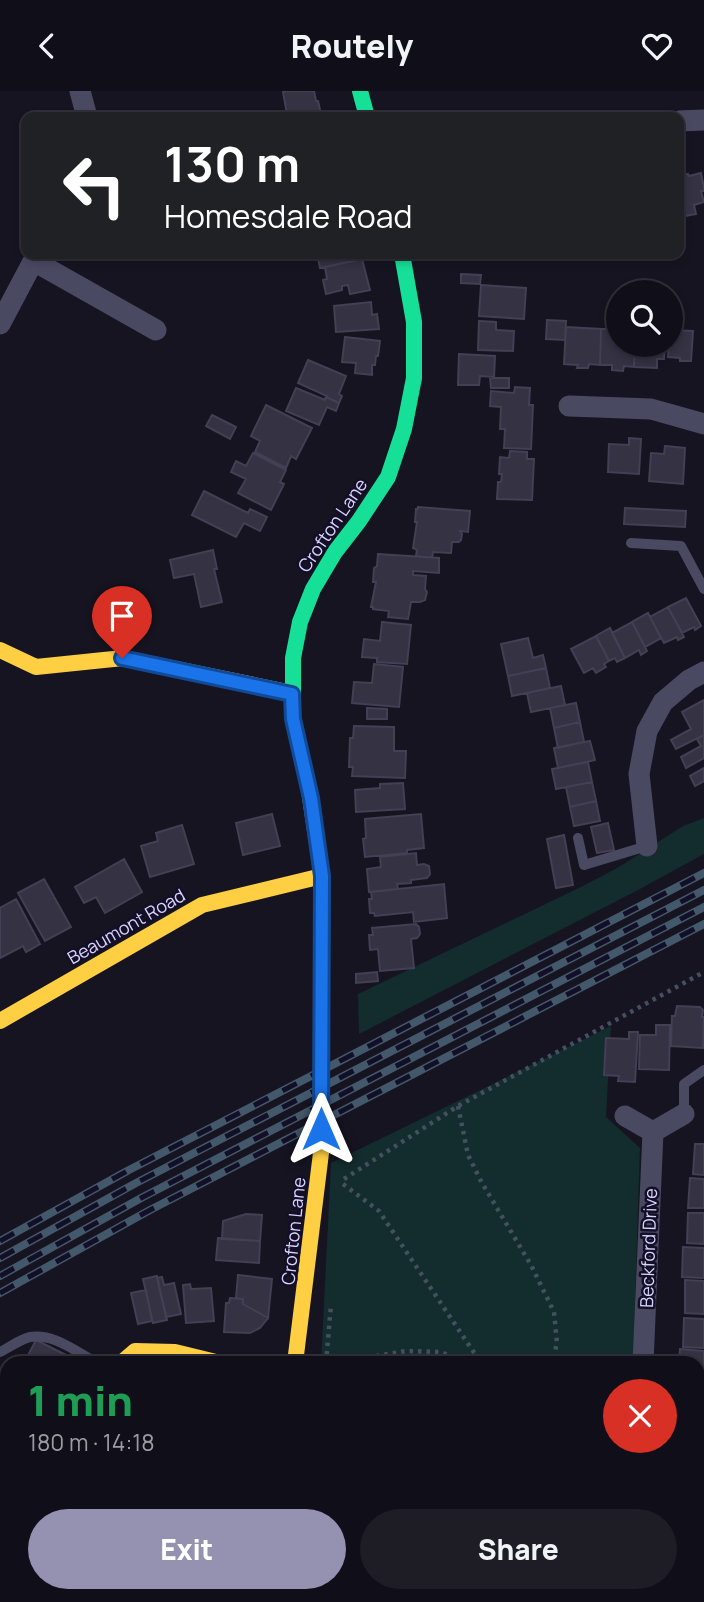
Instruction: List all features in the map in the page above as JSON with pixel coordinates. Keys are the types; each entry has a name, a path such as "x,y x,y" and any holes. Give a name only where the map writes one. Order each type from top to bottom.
{"street":[{"path":"80,91 86,112"},
{"path":"359,91 365,112"},
{"path":"684,121 704,120"},
{"path":"0,324 35,259"},
{"path":"39,259 156,330"},
{"name":"Crofton Lane","path":"296,1356 321,1153 322,876 311,798 293,719 293,658 300,622 313,589 335,552 388,477 404,429 414,378 414,322 403,259"},
{"path":"569,406 651,408 704,425"},
{"path":"0,650 36,667 122,658 292,694"},
{"path":"647,846 639,774 647,731 663,702 704,672"},
{"name":"Beaumont Road","path":"0,1021 202,905 322,876"},
{"path":"625,1116 653,1132 684,1114"},
{"name":"Beckford Drive","path":"643,1356 653,1132"},
{"path":"130,1356 135,1352 175,1352 191,1356"}],"lane":[{"path":"631,543 681,546 704,589"},
{"path":"578,838 584,865 647,846"},
{"path":"684,1114 684,1084 704,1070"},
{"path":"0,1352 29,1337 40,1337 62,1343 82,1356"}],"path":[{"path":"476,1356 379,1211 340,1181 458,1106 704,972"},
{"path":"458,1106 468,1155 531,1265 554,1312 556,1343 553,1356"},
{"path":"376,1356 406,1351 441,1352 450,1356"}],"green space":[{"path":"704,818 704,854 359,1034 358,994 583,886 619,867 683,826"},
{"path":"611,1026 606,1117 640,1148 633,1356 321,1356 331,1163"}],"building":[{"path":"314,91 321,112 287,112 283,92"},
{"path":"701,173 704,202 694,205 696,214 685,216 684,175"},
{"path":"318,259 362,259 320,268"},
{"path":"362,259 370,290 350,294 348,285 342,286 342,290 326,294 323,280 327,279 325,267"},
{"path":"461,274 481,275 480,284 461,283"},
{"path":"481,285 526,288 524,319 479,316"},
{"path":"371,302 372,315 377,314 379,329 336,332 334,306"},
{"path":"547,320 566,321 565,340 546,339"},
{"path":"479,321 496,322 496,330 514,331 513,351 478,350"},
{"path":"566,327 601,329 600,365 589,364 588,368 577,368 578,365 564,364"},
{"path":"601,329 606,329 606,357 634,357 634,367 624,366 623,371 612,370 612,365 600,365"},
{"path":"683,331 693,331 691,361 680,361 680,358 668,357 683,357"},
{"path":"345,337 380,341 375,365 372,365 372,375 355,373 356,363 342,362"},
{"path":"459,354 495,356 494,377 480,376 479,385 458,385"},
{"path":"634,357 664,357 657,359 657,368 634,367"},
{"path":"308,360 346,376 339,394 342,396 339,403 298,383"},
{"path":"490,378 509,378 509,388 491,388"},
{"path":"515,387 530,388 529,405 533,405 531,449 504,448 505,429 500,429 501,407 490,406 491,391 514,393"},
{"path":"296,388 339,403 336,411 327,407 319,425 286,411"},
{"path":"266,405 312,428 296,459 291,456 286,468 255,452 260,441 251,436"},
{"path":"212,415 236,427 230,439 206,426"},
{"path":"629,438 641,439 639,474 608,472 609,444 629,445"},
{"path":"665,446 685,448 683,484 649,481 651,453 664,454"},
{"path":"510,451 527,452 527,459 534,459 532,500 497,499 498,482 501,482 502,474 499,474 500,457 509,458"},
{"path":"253,453 286,470 280,482 284,484 271,510 238,493 246,479 231,472 236,461 246,466"},
{"path":"204,491 248,513 250,509 267,517 260,531 244,523 236,537 192,515"},
{"path":"418,507 470,511 468,532 460,531 461,540 452,542 451,553 433,552 432,558 416,556 417,550 413,548"},
{"path":"625,508 686,511 685,527 624,524"},
{"path":"213,550 217,569 214,569 222,602 201,607 194,574 174,578 170,560"},
{"path":"378,554 439,558 439,573 413,571 413,575 426,576 427,592 425,600 411,602 408,619 388,617 389,611 371,607 376,582 373,582 374,568 377,566"},
{"path":"686,598 701,626 682,633 668,607"},
{"path":"668,607 684,637 664,643 650,617"},
{"path":"648,613 661,638 645,647 632,622"},
{"path":"382,622 411,625 407,664 377,662 377,658 362,657 364,639 380,641"},
{"path":"632,622 647,651 641,655 639,650 625,658 612,633"},
{"path":"610,628 625,658 617,662 615,658 609,661 596,636"},
{"path":"596,636 609,661 604,664 606,667 596,673 593,668 584,673 571,649"},
{"path":"528,638 533,658 543,655 546,668 508,676 501,644"},
{"path":"374,664 403,667 399,707 352,703 354,682 372,683"},
{"path":"546,668 550,688 512,696 508,676"},
{"path":"561,686 565,705 531,712 527,693"},
{"path":"704,700 704,735 676,749 671,740 691,729 682,712"},
{"path":"576,703 580,722 554,728 550,708"},
{"path":"367,708 387,709 387,719 367,719"},
{"path":"580,722 584,742 558,748 554,728"},
{"path":"354,726 394,727 394,751 406,751 405,778 352,776 353,767 349,767 350,738 353,738"},
{"path":"704,735 704,758 686,768 681,757 701,746 697,739"},
{"path":"590,741 595,760 558,768 554,748"},
{"path":"588,762 592,782 556,789 552,769"},
{"path":"704,768 704,781 695,786 690,776"},
{"path":"592,782 596,801 570,807 566,787"},
{"path":"403,783 405,809 356,812 355,790 380,788 380,784"},
{"path":"596,801 600,821 574,826 570,807"},
{"path":"272,814 280,846 243,855 236,823"},
{"path":"421,814 424,848 407,850 407,853 365,857 365,819"},
{"path":"608,823 614,850 597,853 591,827"},
{"path":"182,825 194,864 150,877 141,846 158,841 156,833"},
{"path":"564,835 573,885 556,888 547,839"},
{"path":"416,853 417,865 429,866 430,874 427,878 397,884 398,889 369,892 367,869 381,867 380,857"},
{"path":"124,859 142,892 105,913 96,897 84,903 75,887"},
{"path":"44,879 71,927 45,941 18,893"},
{"path":"444,884 447,918 414,922 413,912 375,916 370,913 371,892"},
{"path":"16,899 40,944 26,952 23,946 0,958 0,908"},
{"path":"416,924 420,934 411,939 414,968 380,971 378,949 370,950 369,935 373,935 372,928"},
{"path":"377,972 378,981 356,983 356,974"},
{"path":"677,1006 700,1007 703,1010 703,1048 671,1046 672,1016 675,1016"},
{"path":"656,1025 670,1025 669,1070 639,1069 640,1035 656,1035"},
{"path":"629,1032 638,1032 635,1082 618,1081 619,1076 604,1075 606,1038 629,1039"},
{"path":"695,1144 704,1144 704,1175 693,1174"},
{"path":"690,1178 704,1179 704,1208 688,1208"},
{"path":"688,1213 704,1213 704,1244 687,1243"},
{"path":"246,1214 262,1215 260,1241 222,1239 223,1221"},
{"path":"218,1238 260,1241 259,1263 216,1260"},
{"path":"683,1247 704,1248 704,1278 682,1277"},
{"path":"238,1275 272,1279 268,1318 243,1304 243,1299 236,1298"},
{"path":"157,1276 167,1320 153,1323 143,1279"},
{"path":"162,1277 164,1285 174,1283 181,1314 166,1317 157,1278"},
{"path":"685,1280 704,1281 704,1314 685,1313"},
{"path":"190,1284 191,1289 211,1288 214,1321 186,1323 183,1285"},
{"path":"146,1290 152,1321 138,1324 131,1293"},
{"path":"230,1298 243,1299 243,1304 268,1318 260,1328 250,1333 224,1332 226,1303 229,1303"},
{"path":"684,1318 704,1319 704,1348 683,1347"},
{"path":"36,1340 68,1356 28,1356"},
{"path":"680,1349 704,1351 704,1356 680,1356"}],"railway":[{"path":"0,1241 129,1170 704,873"},
{"path":"0,1258 136,1183 704,890"},
{"path":"0,1276 143,1197 704,907"},
{"path":"0,1293 150,1210 704,924"}],"traffic: fast":[{"path":"360,91 366,112"},
{"path":"309,790 293,719 293,658 300,622 313,589 335,552 388,477 404,429 414,378 414,322 403,259"}],"traffic: slow":[{"path":"0,650 36,667 123,658 292,693"},
{"path":"296,1356 321,1153 322,876 309,790"},
{"path":"0,1021 202,905 322,876"},
{"path":"129,1356 135,1351 175,1352 191,1356"}],"route":[{"path":"122,658 292,694 293,719 311,798 322,876 321,1129"}]}
